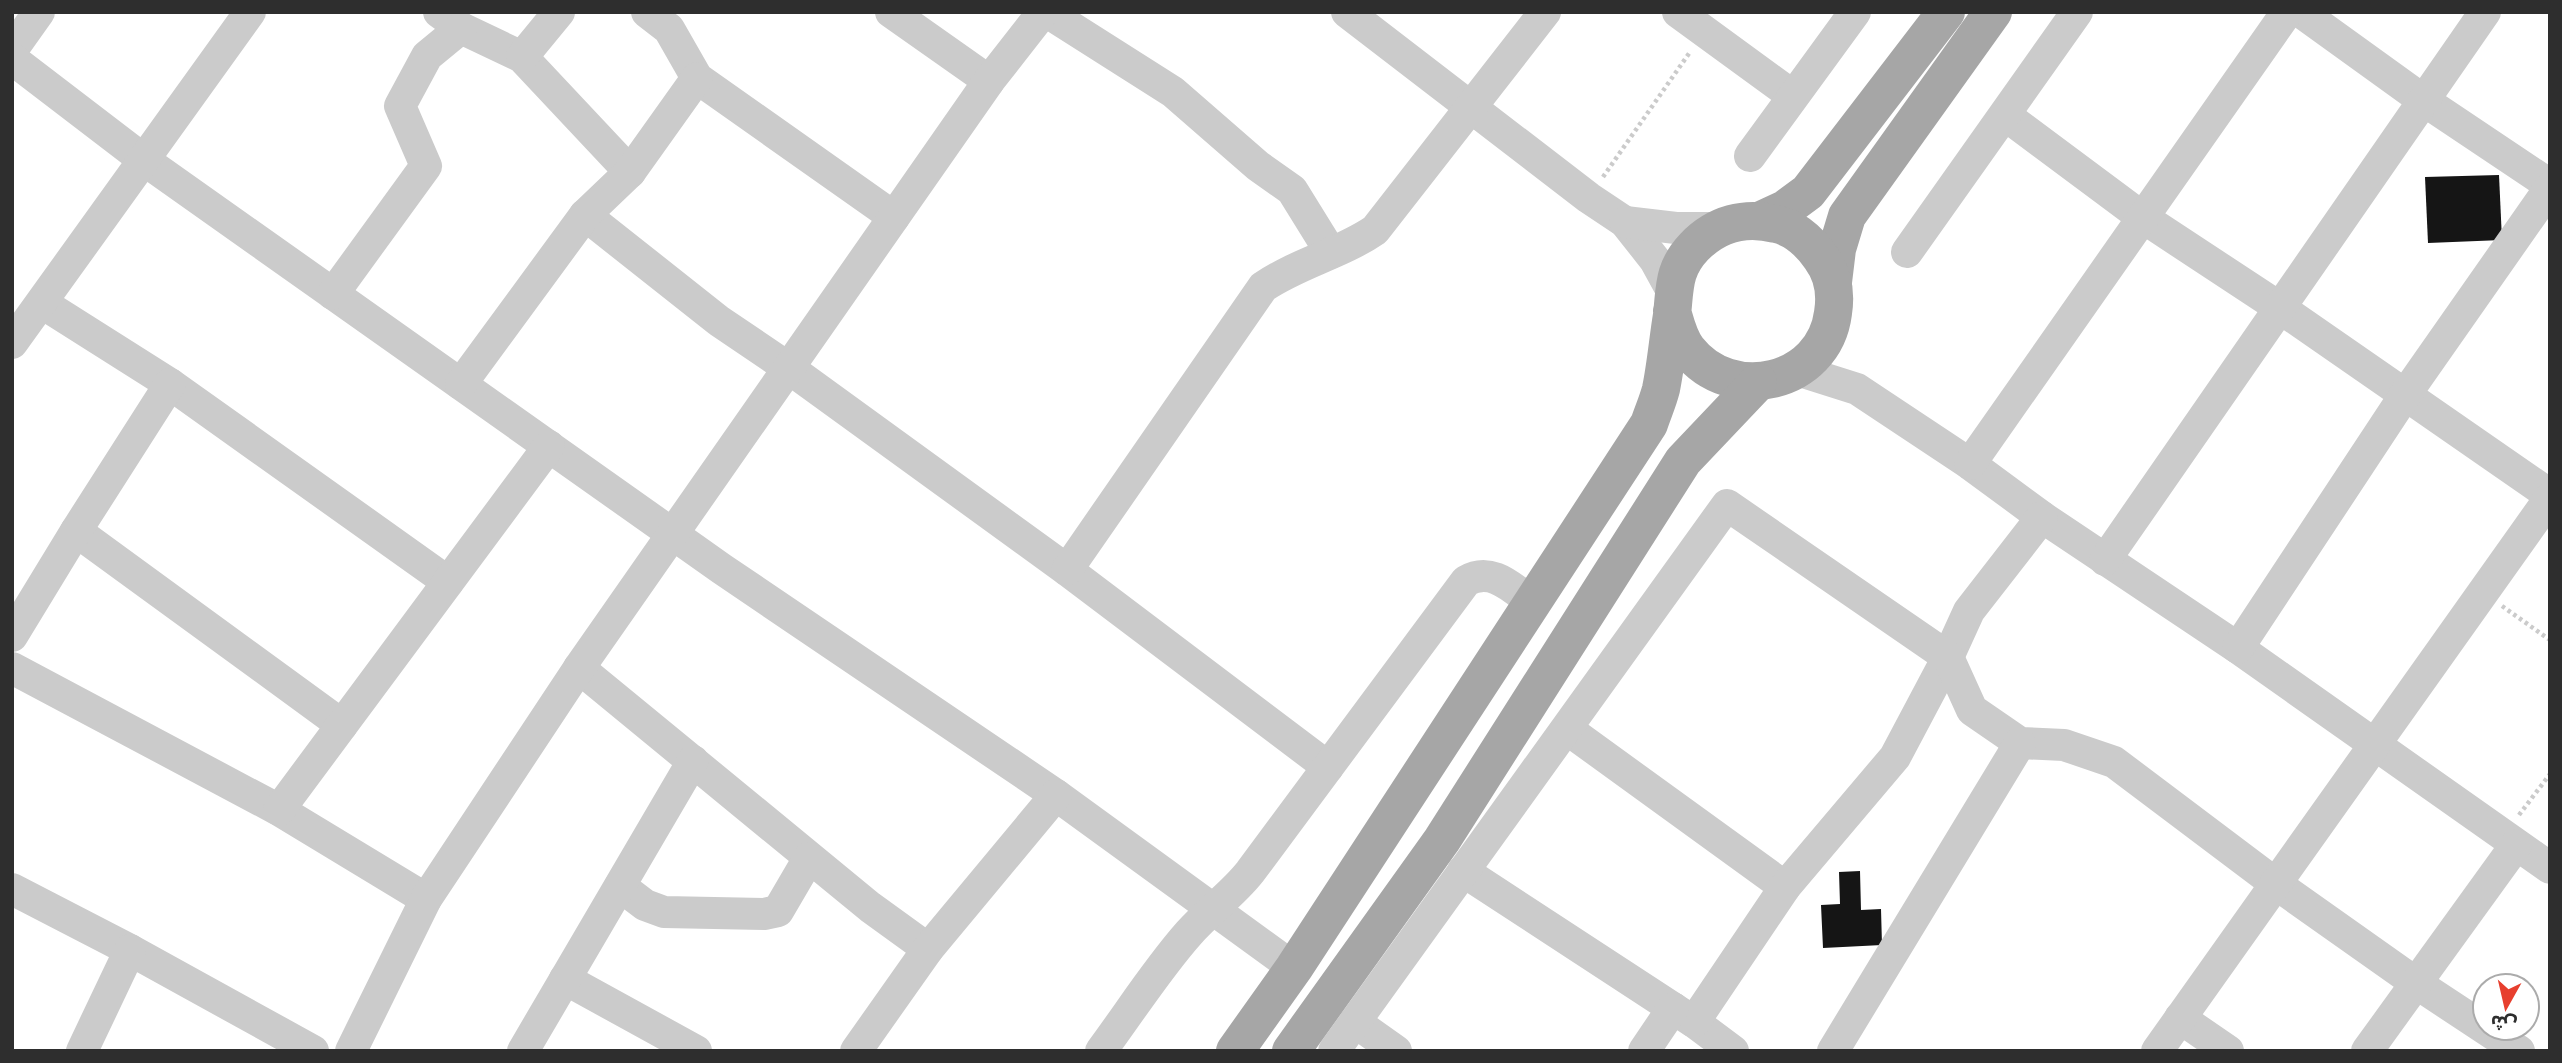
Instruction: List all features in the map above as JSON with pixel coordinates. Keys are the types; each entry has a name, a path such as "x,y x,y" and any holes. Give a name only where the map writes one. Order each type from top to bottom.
{"main road":[{"path":"1832,282 1837,249 1847,216 1993,12"},
{"path":"1759,220 1785,209 1808,192 1937,21"},
{"path":"1235,1051 1294,968 1649,424 1661,389 1672,301 1678,271 1688,253 1702,239 1719,228 1739,221 1759,220 1779,224 1797,233 1813,246 1825,263 1835,302 1825,341 1812,357 1797,370 1778,379 1758,383 1718,375 1701,364 1687,349 1677,331 1672,301"},
{"path":"1291,1051 1441,840 1684,461 1758,383"}],"street":[{"path":"12,50 39,12"},
{"path":"12,343 250,12"},
{"path":"522,57 559,12"},
{"path":"647,12 669,29 696,78 894,216"},
{"path":"891,12 989,81"},
{"path":"351,1051 426,899 579,668 989,81 1045,12 1173,92 1248,158 1292,190 1331,253"},
{"path":"1347,12 1588,198 1625,222 1655,260 1672,301"},
{"path":"1067,570 1263,287 1283,273 1355,244 1375,230 1545,12"},
{"path":"1750,156 1854,12"},
{"path":"1907,252 2077,12"},
{"path":"1970,464 2287,12"},
{"path":"2238,648 2405,395 2550,187 2301,12"},
{"path":"2105,560 2485,12"},
{"path":"1686,18 1793,96"},
{"path":"333,294 426,166 400,106 450,20 522,57 630,172"},
{"path":"12,59 144,160 674,535 1056,795 1294,968"},
{"path":"461,384 585,215 630,172 696,78"},
{"path":"2005,115 2142,217 2280,308 2550,497 2157,1051"},
{"path":"585,215 719,321 790,369 1067,570 1328,767"},
{"path":"1625,222 1676,228 1719,228"},
{"path":"42,303 170,384 448,582"},
{"path":"1825,341 1857,389"},
{"path":"1797,370 1857,389 2238,648 2550,867"},
{"path":"12,636 170,384"},
{"path":"279,810 549,446"},
{"path":"1334,1051 1727,505 1948,657 1972,710 2020,743 2064,745 2114,762 2276,884 2518,1051"},
{"path":"1644,1051 1683,1015 1785,887 1895,757 1969,611 2042,517"},
{"path":"76,531 342,725"},
{"path":"1101,1051 1181,942 1227,899 1251,872 1466,581 1480,575 1488,575 1503,581 1533,603"},
{"path":"12,668 279,810 426,899"},
{"path":"579,668 870,907 928,948"},
{"path":"1567,729 1785,887"},
{"path":"1833,1051 2020,743"},
{"path":"523,1051 693,761"},
{"path":"856,1051 928,948 1056,795"},
{"path":"2367,1051 2416,983 2510,840"},
{"path":"620,886 645,905 664,912 764,914 778,911 809,858"},
{"path":"1463,871 1683,1015 1733,1051"},
{"path":"12,889 130,950 313,1051"},
{"path":"82,1051 130,950"},
{"path":"565,979 696,1051"},
{"path":"2180,1018 2228,1051"},
{"path":"1355,1021 1396,1051"}],"path":[{"path":"1588,198 1686,18"},
{"path":"2484,592 2550,640"},
{"path":"2510,840 2550,774"}],"building":[{"path":"2499,175 2502,240 2428,243 2425,177"},
{"path":"1860,871 1861,910 1881,909 1882,945 1823,948 1821,905 1840,904 1839,872"}]}
